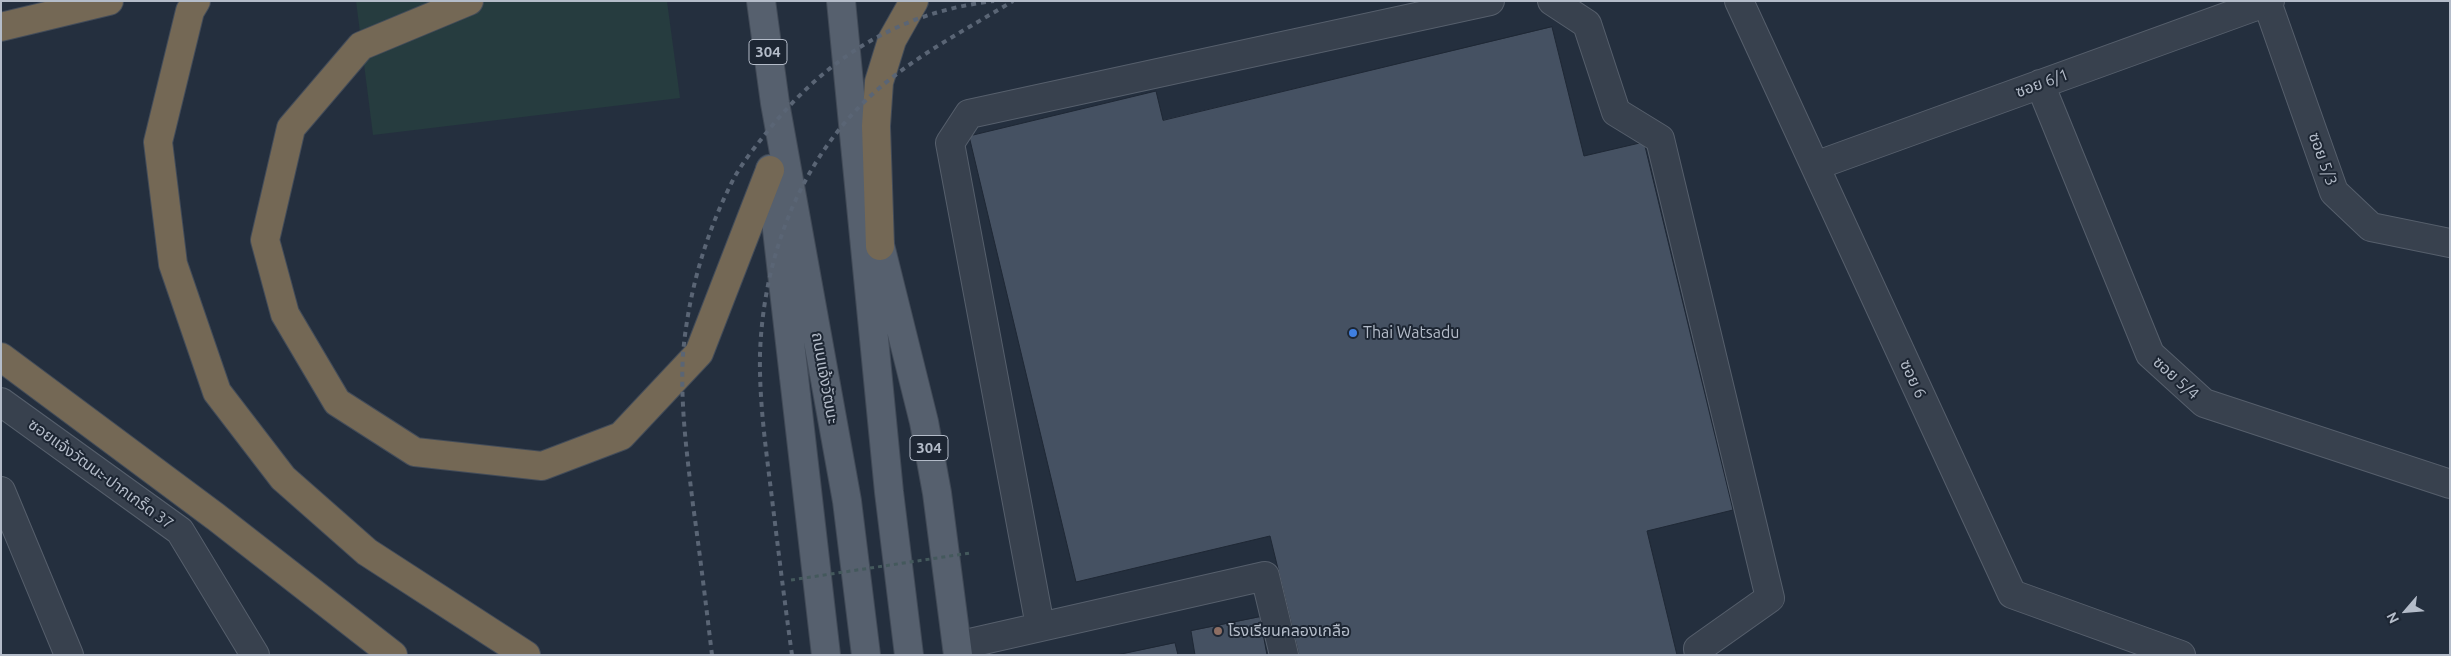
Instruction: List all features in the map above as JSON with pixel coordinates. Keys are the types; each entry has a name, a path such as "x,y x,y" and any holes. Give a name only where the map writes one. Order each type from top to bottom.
{"highway":[{"path":"1,27 109,1"},
{"path":"196,1 190,12 158,142 172,264 217,392 282,478 367,552 526,655"},
{"path":"469,1 361,46 291,128 265,240 285,314 337,402 415,452 542,466 621,436 699,353 770,170"},
{"path":"880,246 876,126 879,82 892,40 914,1"},
{"path":"1,357 208,511 393,655"}],"main road":[{"name":"ถนนแจ้งวัฒนะ","path":"761,1 775,103 846,501 866,655"},
{"name":"304","path":"840,1 855,146 926,431 937,493 957,650"},
{"name":"ถนนแจ้งวัฒนะ","path":"775,103 770,170 826,655"},
{"path":"855,146 889,492 909,655"}],"street":[{"path":"1040,626 950,143 969,114 1490,1"},
{"path":"1552,1 1587,24 1616,112 1660,139 1770,598 1698,649 1700,655"},
{"name":"ซอย 6","path":"1739,1 2012,594 2181,655"},
{"name":"ซอย 6/1","path":"1815,166 2269,2"},
{"name":"ซอย 5/3","path":"2269,2 2334,192 2371,227 2450,243"},
{"name":"ซอย 5/4","path":"2040,84 2150,354 2204,403 2450,484"},
{"name":"ซอยแจ้งวัฒนะ-ปากเกร็ด 37","path":"1,402 180,531 255,655"},
{"path":"1,491 69,655"},
{"path":"957,650 1040,626 1265,576 1284,655"}],"path":[{"path":"790,580 970,553"}],"green space":[{"path":"356,1 667,1 680,98 373,135"}],"building":[{"name":"Thai Watsadu","path":"1552,27 1584,156 1644,142 1733,510 1647,531 1677,655 1299,655 1270,536 1076,582 969,136 1156,91 1163,120"},
{"path":"1260,617 1267,655 1195,655 1191,631"},
{"path":"1175,643 1178,655 1117,655"}],"railway":[{"path":"712,655 686,448 682,373 685,332 699,266 722,202 748,156 767,132 814,82 840,61 867,43 896,28 927,16 959,7 994,1"},
{"path":"792,655 766,450 760,373 763,319 768,285 788,218 802,186 820,156 840,128 864,102 898,73 917,60 1013,1"}],"place":[{"name":"Thai Watsadu","path":"1353,333"},
{"name":"โรงเรียนคลองเกลือ","path":"1218,631"}]}
